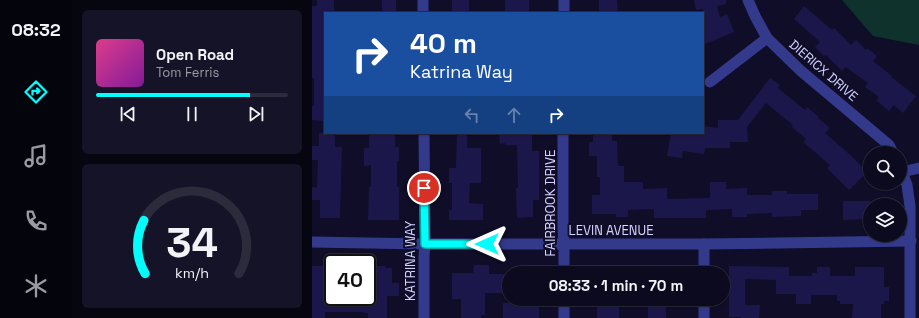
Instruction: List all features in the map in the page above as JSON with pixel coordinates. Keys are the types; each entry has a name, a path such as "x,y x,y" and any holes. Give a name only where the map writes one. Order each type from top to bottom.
{"street":[{"path":"423,0 423,12"},
{"path":"564,0 564,12"},
{"name":"DIERICX DRIVE","path":"748,0 767,38 801,71 890,146"},
{"path":"710,82 767,38"},
{"name":"KATRINA WAY","path":"424,134 424,318"},
{"name":"FAIRBROOK DRIVE","path":"563,134 564,266"},
{"path":"907,169 919,168"},
{"path":"907,185 910,200 911,241 910,318"},
{"name":"LEVIN AVENUE","path":"312,242 425,244 704,244 911,241"},
{"path":"704,244 704,266"},
{"path":"564,306 564,318"},
{"path":"704,306 704,318"}],"green space":[{"path":"842,0 919,0 919,45 873,36"}],"building":[{"path":"317,0 334,0 334,12 324,12 324,121 312,120 312,106 314,106 314,78 312,78 312,6 317,6"},
{"path":"382,0 396,0 396,12 382,12"},
{"path":"452,0 469,0 469,12 452,12"},
{"path":"505,0 529,0 529,12 505,12"},
{"path":"599,0 617,0 618,12 599,12"},
{"path":"694,0 726,0 726,4 717,6 720,17 727,14 734,32 704,45 704,12 703,9 696,10"},
{"path":"804,6 832,30 834,28 851,45 856,40 866,50 867,48 877,56 873,61 916,96 903,113 894,105 889,111 876,100 879,97 865,87 868,83 846,67 842,71 826,55 824,56 815,47 820,42 794,19"},
{"path":"770,78 780,85 778,88 805,110 807,107 830,128 825,133 863,168 863,176 849,190 827,168 830,165 803,142 806,139 791,126 793,125 766,103 747,127 748,142 730,142 730,148 705,148 704,154 683,151 682,158 667,156 671,134 704,134 704,126 718,128 718,120 738,120"},
{"path":"319,133 324,133 335,134 335,147 342,147 340,218 320,218 320,200 312,200 312,187 317,188 318,160 312,160 312,146 319,146"},
{"path":"369,134 395,134 395,147 399,147 399,161 397,161 397,187 399,187 399,220 368,220 371,165 364,166 364,148 369,148"},
{"path":"457,134 467,134 467,148 481,148 481,183 470,183 469,203 483,204 483,220 449,220 449,210 452,210 452,183 449,183 449,168 456,168"},
{"path":"499,134 532,134 532,151 539,151 539,200 533,200 533,217 517,218 517,145 505,145 505,143 500,144"},
{"path":"593,134 612,134 612,141 617,141 618,166 624,166 624,182 643,182 643,189 667,188 667,199 710,198 710,182 726,182 726,189 747,188 747,195 772,195 772,191 787,191 787,194 818,194 818,210 801,210 801,216 772,217 772,213 747,214 747,217 732,217 732,209 706,210 706,218 654,218 654,209 628,210 628,217 616,217 616,214 592,214 592,195 600,195 600,177 597,177 597,156 589,156 589,142 593,142"},
{"path":"843,201 863,201 863,219 843,220"},
{"path":"474,265 489,265 489,274 502,274 502,293 485,293 485,315 481,315 481,318 461,318 461,299 452,299 452,273 473,273"},
{"path":"312,266 324,266 324,306 376,306 376,266 392,268 392,283 399,283 399,296 387,296 387,318 368,318 368,313 364,312 325,312 325,318 312,318"},
{"path":"730,266 789,267 789,276 812,276 812,273 817,273 817,267 830,267 830,276 855,276 855,267 884,267 884,287 889,287 889,301 884,301 884,304 881,304 881,318 852,318 853,304 840,304 840,301 837,301 837,295 811,295 811,304 796,304 796,294 776,294 776,280 745,279 745,305 760,305 759,318 729,317"},
{"path":"503,306 539,306 539,318 503,318"},
{"path":"648,306 666,306 666,318 648,318"},
{"path":"597,307 619,307 619,318 597,318"}],"route":[{"path":"424,188 425,244 487,244"}]}
